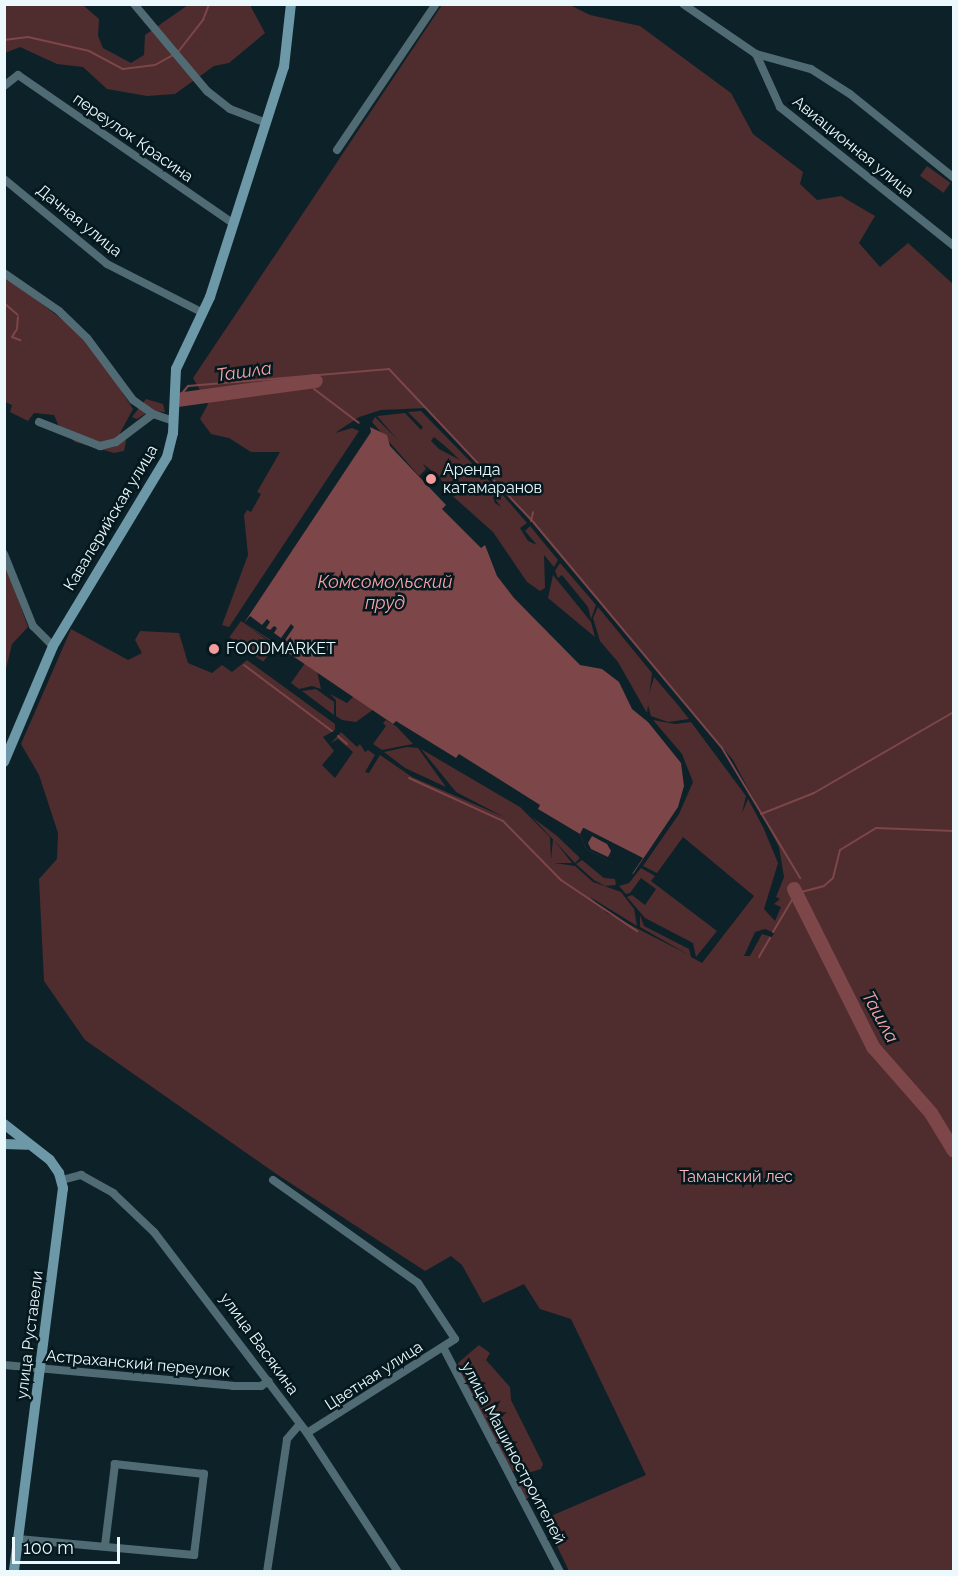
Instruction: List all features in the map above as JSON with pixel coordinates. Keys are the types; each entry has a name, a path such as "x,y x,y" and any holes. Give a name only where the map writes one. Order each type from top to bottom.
{"street":[{"path":"134,4 183,66 230,109 266,123"},
{"name":"Кавалерийская улица","path":"4,762 53,646 161,469 172,441 176,369 203,313 266,123 289,43 291,4"},
{"path":"337,150 436,4"},
{"path":"683,4 756,54 811,69 850,94 954,178"},
{"name":"Авиационная улица","path":"756,54 780,107 954,246"},
{"name":"переулок Красина","path":"4,86 18,75 234,224"},
{"name":"Дачная улица","path":"4,179 107,264 203,313"},
{"path":"4,273 59,311 104,357 130,398 153,414 173,420"},
{"path":"39,422 100,446 116,442 153,414"},
{"path":"4,554 33,626 53,646"},
{"path":"4,1124 33,1147 60,1176"},
{"path":"4,1144 33,1147"},
{"name":"улица Васякина","path":"60,1176 81,1175 113,1193 134,1211 212,1304 307,1434 398,1572"},
{"name":"улица Руставели","path":"14,1572 63,1198 60,1176"},
{"name":"Цветная улица","path":"273,1180 418,1283 454,1339 307,1434"},
{"name":"улица Машиностроителей","path":"443,1347 560,1572"},
{"name":"Астраханский переулок","path":"4,1365 233,1386 261,1386 268,1382"},
{"path":"267,1572 287,1439 299,1425"},
{"path":"18,1539 194,1556 204,1474 114,1464 105,1546"}],"green space":[{"path":"83,5 99,19 98,36 103,48 131,63 144,55 145,35 188,5 250,5 265,33 229,63 214,66 175,94 147,96 107,89 83,67 57,64 20,47 5,53 5,6"},
{"name":"Таманский лес","path":"442,5 570,5 590,15 640,26 731,93 753,134 803,172 800,184 817,200 841,196 875,216 859,243 880,267 908,243 953,284 953,1571 569,1571 544,1519 646,1475 571,1319 540,1309 524,1284 483,1303 462,1265 451,1256 425,1271 275,1173 85,1040 44,981 39,879 57,859 58,833 39,775 21,744 71,629 128,660 142,653 135,640 140,631 179,633 188,663 212,673 222,665 232,672 247,660 335,724 335,730 323,737 334,751 322,765 335,778 353,752 338,739 331,743 341,732 357,747 360,744 365,752 368,750 375,755 365,772 369,773 380,755 412,777 504,817 456,792 421,749 520,807 550,837 551,860 553,839 572,863 554,863 575,866 593,882 621,892 634,909 637,926 590,897 607,913 689,955 640,927 640,915 644,926 689,949 691,957 702,963 754,896 683,837 657,873 643,866 679,814 693,782 682,754 653,720 675,724 691,722 746,796 742,813 748,799 763,827 778,863 764,909 775,921 781,907 774,904 780,899 776,897 784,877 779,847 733,760 538,527 426,408 381,410 359,417 335,433 352,428 359,431 229,627 222,625 248,555 244,515 247,510 251,512 261,494 257,492 280,452 251,452 229,438 211,434 200,419 208,404 193,378","holes":["765,929 774,933 772,937 762,934 750,956 744,956 755,932"]},
{"path":"927,166 950,183 943,193 920,176"},
{"path":"5,276 76,330 108,370 133,409 120,433 126,441 124,451 114,453 75,442 60,429 54,415 34,413 28,421 10,412 12,405 5,402"},
{"path":"146,399 163,404 165,412 150,411 137,419 132,417"},
{"path":"421,411 499,491 493,497 495,503 501,507 495,499 501,493 527,523 520,528 528,541 537,545 525,531 530,526 558,560 554,567 544,555 545,588 540,591 527,582 493,532 447,491 439,476 423,464 426,469 419,476 372,422 375,417 398,440 377,416 405,413 421,430 423,427 408,412","holes":["434,437 460,460 439,449 431,441"]},
{"path":"5,563 28,627 12,644 5,673"},
{"path":"560,563 596,605 591,619 588,607 562,575 558,578 555,571"},
{"path":"553,575 591,622 595,637 548,598"},
{"path":"598,607 652,673 647,713 618,662 600,641 593,618"},
{"path":"241,621 275,646 263,662 229,637"},
{"path":"305,663 317,671 321,689 312,686 299,689 291,683"},
{"path":"654,677 689,719 668,722 651,716 647,701"},
{"path":"316,689 334,702 334,715 302,691"},
{"path":"330,694 347,703 354,696 374,709 356,722 342,720 336,716 336,700"},
{"path":"386,720 397,727 413,744 382,750 373,744 386,726 383,723"},
{"path":"407,747 418,748 446,787 405,768 384,752"},
{"path":"532,817 557,836 580,858 575,863"},
{"path":"582,860 604,878 615,879 616,885 605,886 594,880 576,864"},
{"path":"641,868 655,876 651,881 717,931 696,957 693,943 645,918 627,897 632,895 645,905 656,889 641,878 630,893 626,894 619,886 629,883"},
{"path":"479,1345 490,1353 486,1360 510,1387 511,1400 543,1464 541,1469 528,1473 538,1492 527,1499 519,1485 526,1476 521,1471 512,1471 461,1375 458,1363"}],"water":[{"name":"Комсомольский пруд","path":"370,427 387,435 390,446 446,505 442,509 481,548 485,545 497,576 514,598 580,665 602,669 619,682 632,709 648,722 681,763 684,786 678,807 633,874 586,849 580,834 538,809 540,805 459,754 456,758 396,721 393,724 244,623 371,432"}],"pier":[{"path":"250,616 262,625 267,619 270,622 266,628 270,630 274,626 277,628 274,633 281,638 291,624 294,627 285,640 296,648 292,654 244,623"},
{"path":"584,828 643,858 632,874 586,849 580,834","holes":["592,836 607,844 611,851 608,857 591,849 588,843"]}],"waterway":[{"path":"178,52 203,20 209,4"},
{"path":"4,40 28,37 89,51 123,69 155,65 173,55"},
{"path":"4,303 18,315"},
{"path":"17,328 18,317"},
{"path":"17,329 12,337 20,340"},
{"path":"178,398 188,386 389,369 534,523 722,748 800,878"},
{"name":"Ташла","path":"177,400 316,381"},
{"name":"Ташла","path":"304,383 308,385"},
{"path":"314,389 359,423"},
{"path":"531,521 533,512"},
{"path":"244,665 332,731"},
{"path":"761,814 814,793 954,712"},
{"path":"338,736 347,744"},
{"path":"409,778 503,821 561,880 637,931"},
{"path":"794,894 824,886 833,878 840,850 876,828 954,831"},
{"name":"Ташла","path":"794,889 873,1047 931,1113 954,1151"},
{"path":"773,932 795,895"},
{"path":"759,957 770,938"}],"place":[{"name":"Аренда катамаранов","path":"431,479"},
{"name":"FOODMARKET","path":"214,649"}]}
